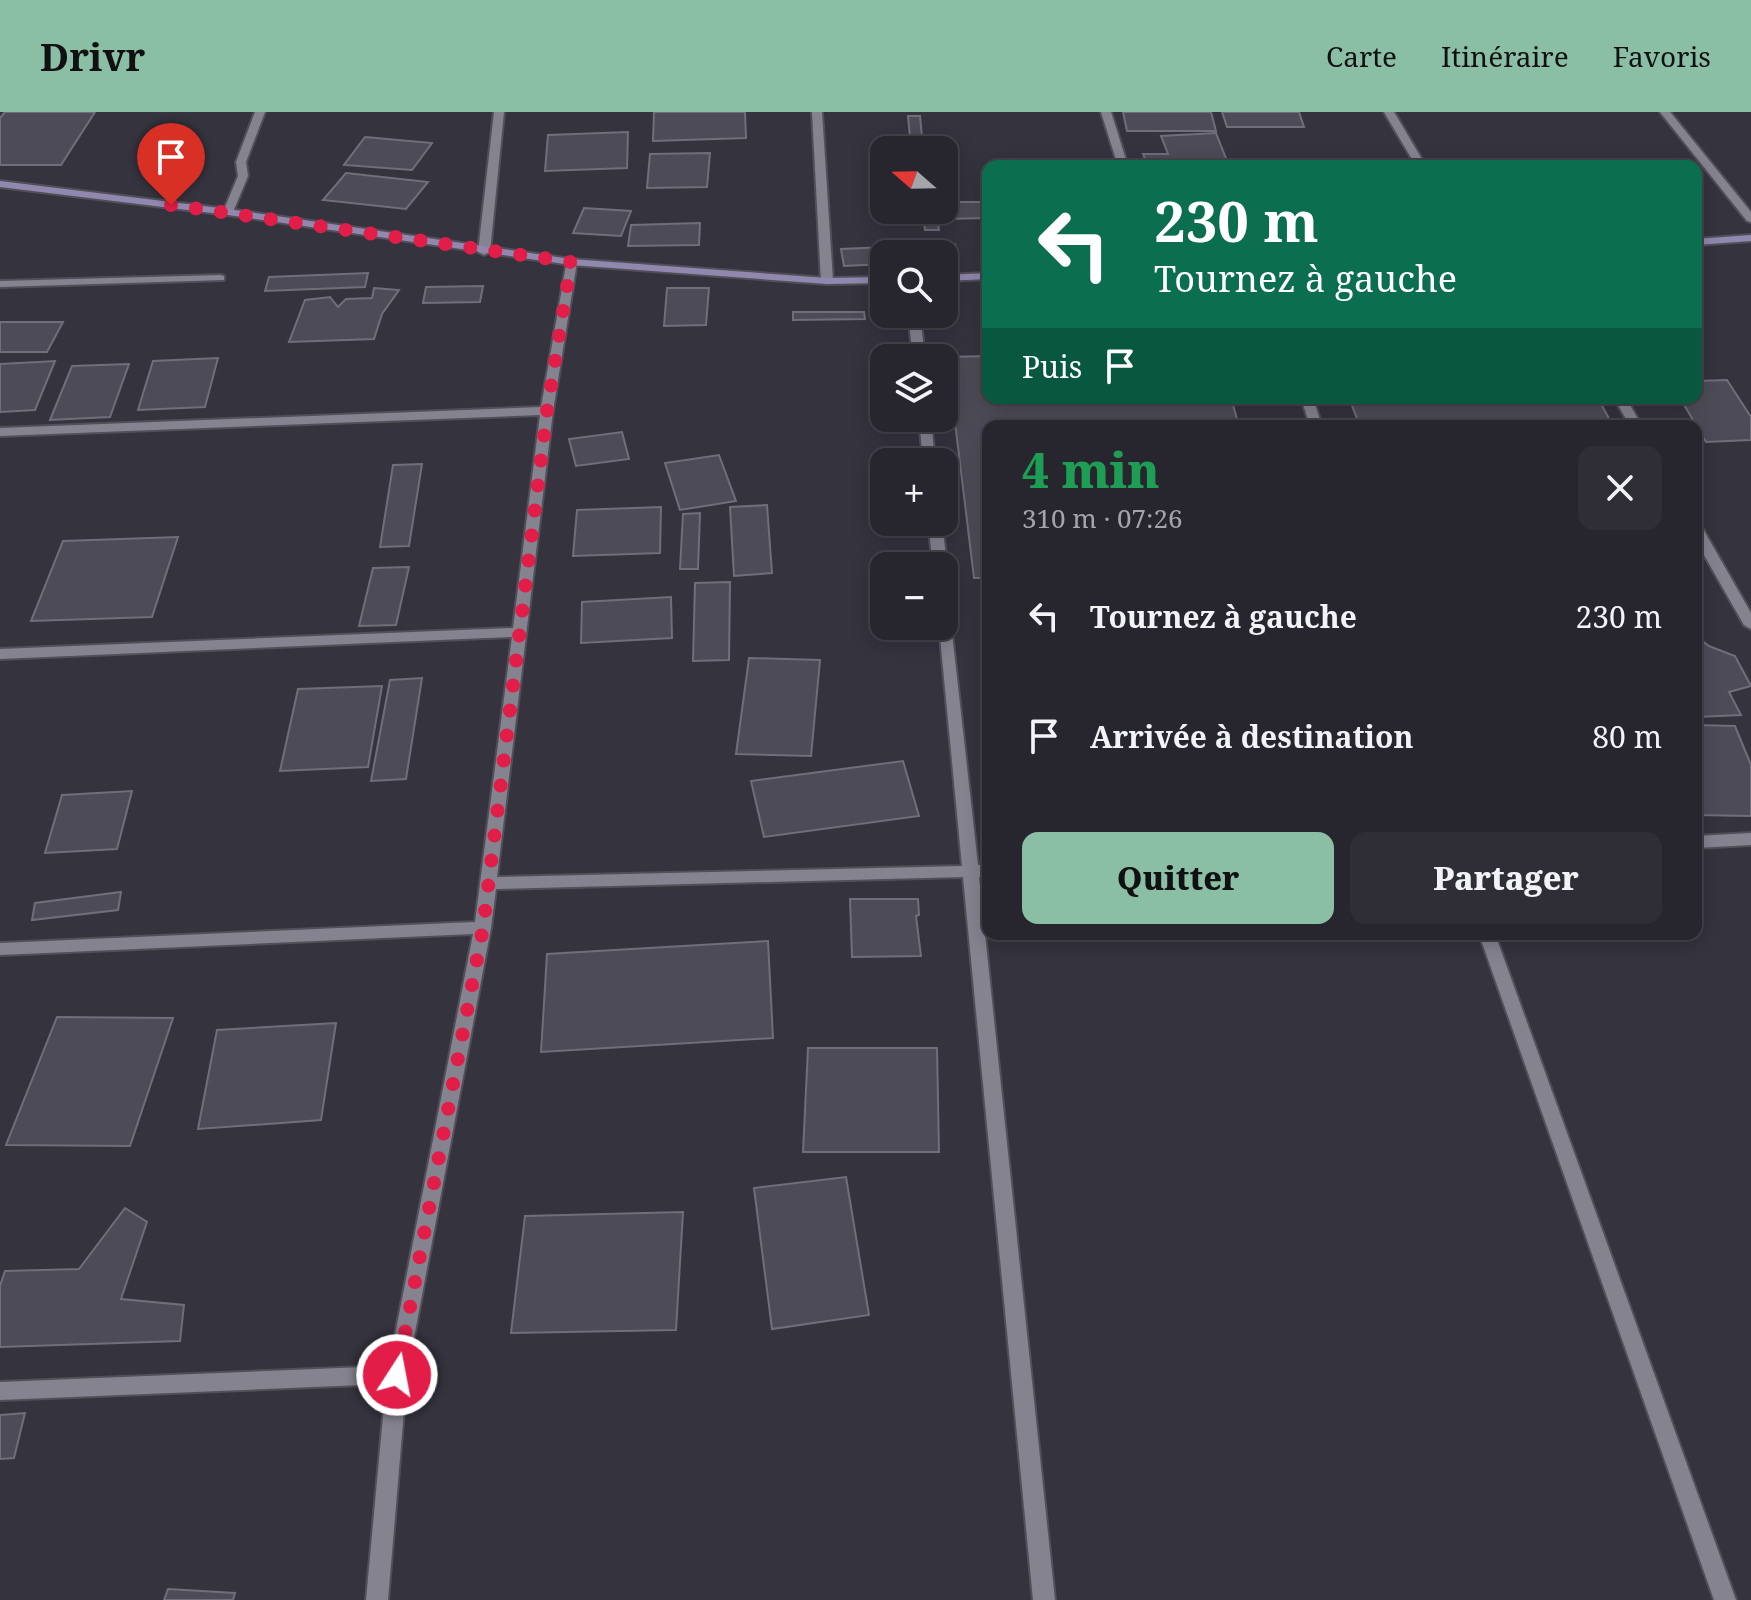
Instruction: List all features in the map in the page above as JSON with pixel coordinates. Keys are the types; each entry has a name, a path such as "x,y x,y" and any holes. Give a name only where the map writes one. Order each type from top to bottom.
{"main road":[{"path":"0,184 228,212 484,252 571,262 827,281 870,280"},
{"path":"1702,242 1751,238"},
{"path":"958,277 982,276"}],"street":[{"path":"228,212 243,176 241,162 260,112"},
{"path":"484,252 499,112"},
{"path":"817,112 827,281"},
{"path":"1106,112 1121,160"},
{"path":"1389,112 1417,160"},
{"path":"1665,112 1751,219"},
{"path":"377,1600 397,1375 483,928 547,411 571,262"},
{"path":"0,284 220,278"},
{"path":"0,432 547,411"},
{"path":"1702,539 1751,625"},
{"path":"0,654 519,632"},
{"path":"948,640 982,905"},
{"path":"1702,842 1751,839"},
{"path":"488,883 979,871"},
{"path":"0,949 483,928"},
{"path":"985,940 1044,1600"},
{"path":"1489,940 1725,1600"},
{"path":"0,1391 397,1375"}],"building":[{"path":"5,112 95,112 61,165 0,165 0,118"},
{"path":"654,112 745,112 746,138 653,141"},
{"path":"1123,112 1211,112 1216,131 1127,131"},
{"path":"1222,112 1299,112 1304,127 1227,127"},
{"path":"908,116 920,116 922,136 910,136"},
{"path":"628,132 627,168 545,171 548,135"},
{"path":"1216,133 1227,160 1146,160 1143,154 1168,154 1161,136"},
{"path":"365,137 432,143 412,170 344,165"},
{"path":"710,153 707,187 647,188 650,154"},
{"path":"346,173 428,182 406,209 323,200"},
{"path":"958,202 982,202 982,218 958,219"},
{"path":"584,208 631,211 621,236 573,233"},
{"path":"700,223 699,245 628,246 631,225"},
{"path":"924,224 938,224 939,230 925,230"},
{"path":"870,248 870,265 844,266 841,249"},
{"path":"368,273 365,287 265,291 269,277"},
{"path":"483,286 480,302 423,303 426,287"},
{"path":"374,288 399,290 382,314 374,339 289,342 305,300 330,297 338,307 346,299 372,298"},
{"path":"667,288 709,288 706,325 664,326"},
{"path":"793,312 864,312 865,319 793,320"},
{"path":"0,322 63,322 47,352 0,352"},
{"path":"982,356 982,404 1233,404 1237,420 982,420 982,578 974,578 956,432 958,357"},
{"path":"218,358 205,407 138,410 153,361"},
{"path":"55,361 35,410 0,412 0,364"},
{"path":"129,364 110,417 50,420 72,366"},
{"path":"1727,380 1751,417 1751,440 1706,442 1702,435 1702,420 1693,420 1684,404 1702,404 1702,381"},
{"path":"1351,404 1601,404 1610,420 1358,420"},
{"path":"622,432 629,459 576,466 569,439"},
{"path":"719,455 736,501 680,510 665,463"},
{"path":"422,464 409,546 380,547 393,465"},
{"path":"767,505 772,573 734,576 730,507"},
{"path":"661,507 660,553 573,556 577,510"},
{"path":"700,513 698,569 680,569 683,514"},
{"path":"178,537 152,617 31,621 63,541"},
{"path":"409,567 396,625 359,626 373,568"},
{"path":"730,582 729,660 693,661 695,583"},
{"path":"671,597 672,638 581,643 582,602"},
{"path":"1702,641 1735,656 1751,686 1729,692 1741,715 1702,717"},
{"path":"749,658 820,660 811,756 736,754"},
{"path":"422,678 406,779 371,781 390,680"},
{"path":"382,686 368,767 280,771 298,689"},
{"path":"1702,725 1735,726 1751,765 1751,816 1702,815"},
{"path":"903,761 919,816 764,837 751,781"},
{"path":"132,791 117,849 45,853 62,795"},
{"path":"121,892 118,910 32,920 35,903"},
{"path":"850,899 918,899 919,915 916,916 921,956 852,957"},
{"path":"768,941 773,1038 541,1052 547,954"},
{"path":"57,1017 173,1018 130,1146 6,1145"},
{"path":"336,1023 321,1120 198,1129 217,1030"},
{"path":"808,1048 937,1048 939,1152 803,1152"},
{"path":"846,1177 869,1315 772,1329 754,1188"},
{"path":"125,1208 147,1222 121,1299 184,1305 180,1341 0,1347 0,1286 5,1271 79,1269"},
{"path":"683,1212 676,1330 511,1333 525,1216"},
{"path":"25,1413 14,1458 0,1459 0,1415"},
{"path":"168,1589 235,1593 233,1600 164,1600"}],"route":[{"path":"171,205 571,262 547,411 483,928 397,1375"}]}
